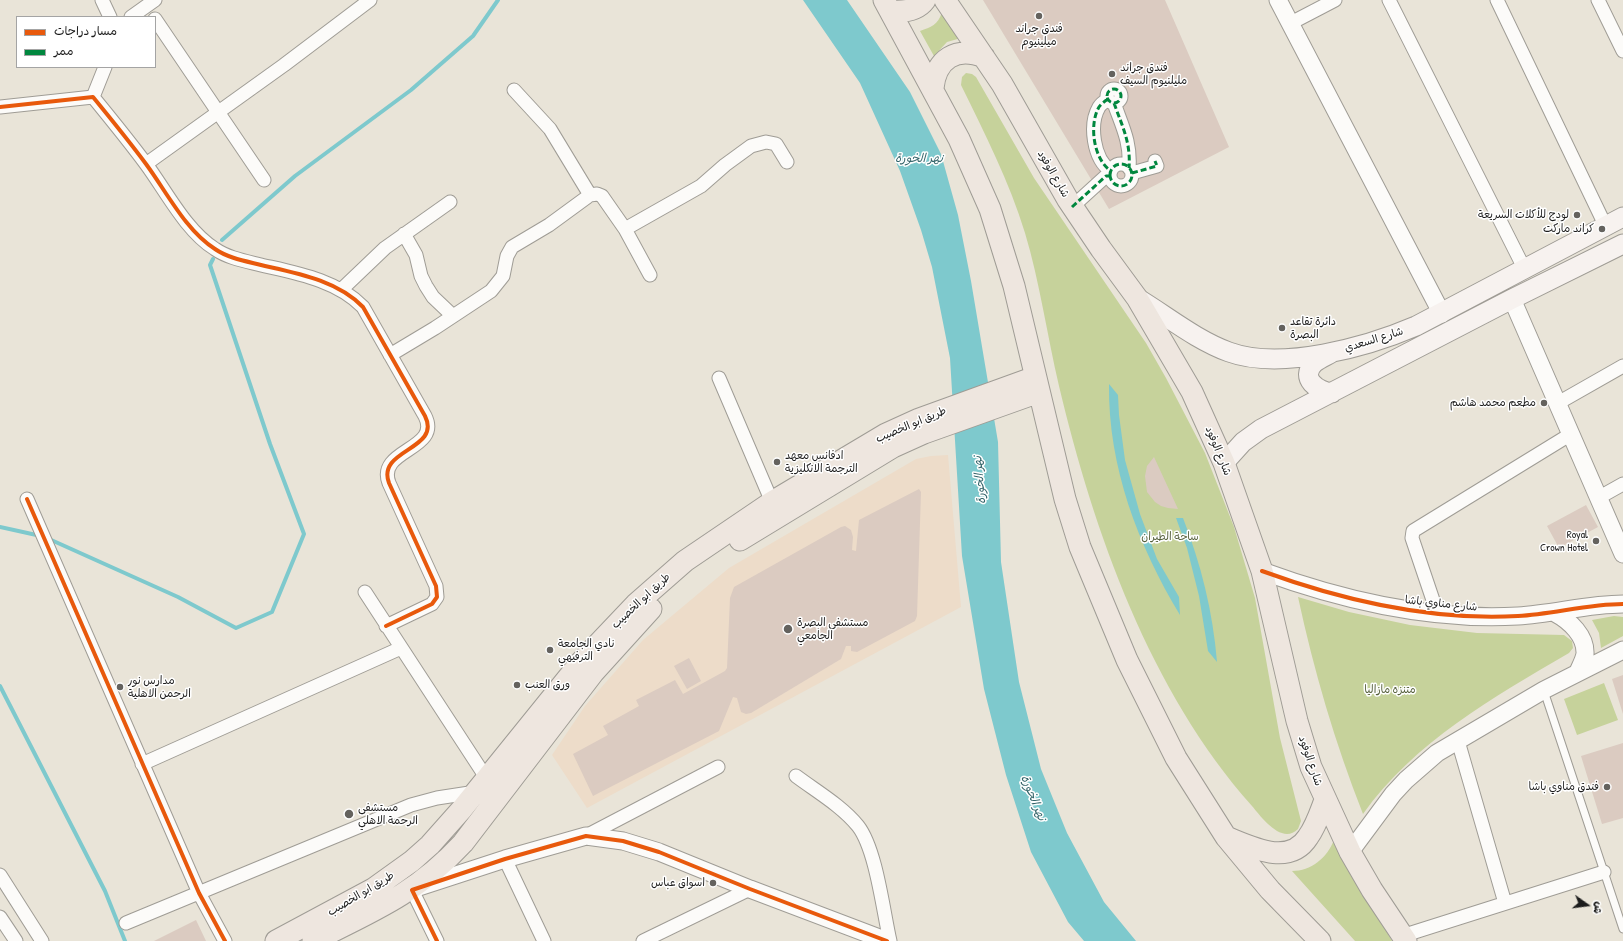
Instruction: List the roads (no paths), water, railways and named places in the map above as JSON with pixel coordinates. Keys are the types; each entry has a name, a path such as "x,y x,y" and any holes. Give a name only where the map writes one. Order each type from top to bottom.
{"main road":[{"path":"887,5 902,12 913,9 925,0"},
{"name":"شارع الوفود","path":"945,0 1002,84 1072,207 1137,298 1192,392 1224,463 1262,571 1304,747 1325,800 1350,852 1372,890 1404,939"},
{"path":"887,5 933,88 971,163 990,209 1009,265 1065,499 1080,548 1127,660 1176,758 1226,837 1270,890 1320,941"},
{"path":"933,88 934,78 938,68 944,60 953,55 974,53 984,57"},
{"name":"شارع السعدي","path":"1137,298 1212,344 1243,356 1260,358 1298,357 1334,352 1392,337 1442,314 1623,217"},
{"name":"شارع السعدي","path":"1224,463 1252,435 1512,299 1623,244"},
{"path":"1332,393 1323,392 1316,388 1311,383 1309,374 1315,363 1334,352"},
{"name":"طريق ابو الخصيب","path":"312,941 379,909 412,890 430,876 463,843 586,668 613,626 660,582 712,542 772,502 886,434 948,417 1037,385"},
{"name":"طريق ابو الخصيب","path":"287,938 373,888 406,866 446,827 481,785 586,668 688,577 719,553 878,456 948,417"},
{"path":"1226,837 1267,852 1289,852 1299,847 1307,839 1325,800"}],"street":[{"path":"102,0 110,16"},
{"path":"146,164 370,0"},
{"path":"1278,0 1289,24 1442,314"},
{"path":"1289,24 1335,0"},
{"path":"1389,0 1525,270"},
{"path":"1497,0 1606,226"},
{"path":"1598,0 1623,51"},
{"path":"132,16 150,3 153,16"},
{"path":"156,21 264,180"},
{"path":"93,97 105,68"},
{"path":"514,90 550,129 590,195"},
{"path":"0,107 93,97"},
{"path":"93,97 146,164 179,213 203,240 215,249 244,261 316,279 354,297 363,307 425,416 428,426 427,432 421,441 390,463 386,473 436,586 438,594 432,604 386,626"},
{"path":"1111,101 1128,141 1131,170 1131,179 1128,184 1122,186 1116,185 1112,181 1110,173 1100,158 1094,137 1094,120 1100,106 1111,101"},
{"path":"625,229 701,186 725,165 751,146 766,142 776,144 787,162"},
{"path":"1072,207 1119,164 1131,170 1157,166 1156,161"},
{"path":"390,355 491,292 503,276 507,256 512,247 549,225 590,195 597,194 602,196 625,229 650,275"},
{"path":"341,290 384,248 450,202"},
{"path":"404,234 416,254 420,276 433,297 453,316"},
{"path":"1512,299 1623,554"},
{"path":"1558,403 1623,366"},
{"path":"719,378 772,502"},
{"path":"1438,615 1412,538 1413,531 1571,434"},
{"path":"1598,498 1623,484"},
{"path":"27,499 199,893 225,941"},
{"name":"شارع مناوي باشا","path":"1262,571 1333,595 1408,611 1438,615 1479,618 1555,613 1591,606 1623,604"},
{"path":"126,923 411,805 481,785 401,648 365,592"},
{"path":"1555,613 1565,619 1580,635 1584,646 1584,656 1578,672"},
{"path":"142,764 401,648"},
{"path":"1350,852 1378,813 1406,780 1437,753 1544,690 1623,650"},
{"path":"1458,741 1505,903"},
{"path":"438,941 412,890 505,859 586,836 718,767"},
{"path":"796,776 851,818 864,836 872,856 888,941"},
{"path":"586,836 623,841 659,852 750,889 888,941"},
{"path":"505,859 544,941"},
{"path":"1404,939 1505,903 1604,872"},
{"path":"0,875 42,941"},
{"path":"643,941 750,889"},
{"path":"0,917 16,941"}],"lane":[{"path":"1544,690 1623,929"}],"water":[{"name":"نهر الخورة","path":"803,0 847,0 910,92 941,154 958,215 971,281 998,442 1001,562 1019,682 1041,769 1067,833 1104,902 1136,941 1084,941 1068,922 1031,852 1006,775 984,689 962,556 950,358 932,267 921,230 900,171 860,83"},
{"path":"1109,384 1118,395 1125,460 1140,514 1157,559 1179,597 1180,615 1151,561 1128,504 1114,445 1110,415"},
{"path":"1176,518 1183,518 1201,571 1213,625 1217,662 1208,651 1199,596 1187,548"}],"waterway":[{"path":"222,240 295,176 411,90 473,36 498,0"},
{"path":"49,539 178,597 236,628 272,612 304,534 270,444 210,265 213,259"},
{"path":"0,527 41,536"},
{"path":"0,686 105,891 125,941"}],"place":[{"name":"فندق جراند ميلينيوم","path":"1039,16"},
{"name":"فندق جراند مليلنيوم السيف","path":"1112,74"},
{"name":"لودج للأكلات السريعة","path":"1577,215"},
{"name":"كراند ماركت","path":"1602,229"},
{"name":"دائرة تقاعد البصرة","path":"1282,328"},
{"name":"مطعم محمد هاشم","path":"1544,403"},
{"name":"ادفانس معهد الترجمة الانكليزية","path":"777,462"},
{"name":"Royal Crown Hotel","path":"1596,541"},
{"name":"مستشفى البصرة الجامعي","path":"788,629"},
{"name":"نادي الجامعة الترفيهي","path":"550,650"},
{"name":"ورق العنب","path":"517,685"},
{"name":"مدارس نور الرحمن الاهلية","path":"120,687"},
{"name":"فندق مناوي باشا","path":"1607,787"},
{"name":"مستشفى الرحمة الاهلي","path":"349,814"},
{"name":"اسواق عباس","path":"713,883"}],"park label":[{"name":"ساحة الطيران","path":"1170,537"},
{"name":"متنزه مازاليا","path":"1390,690"}]}
